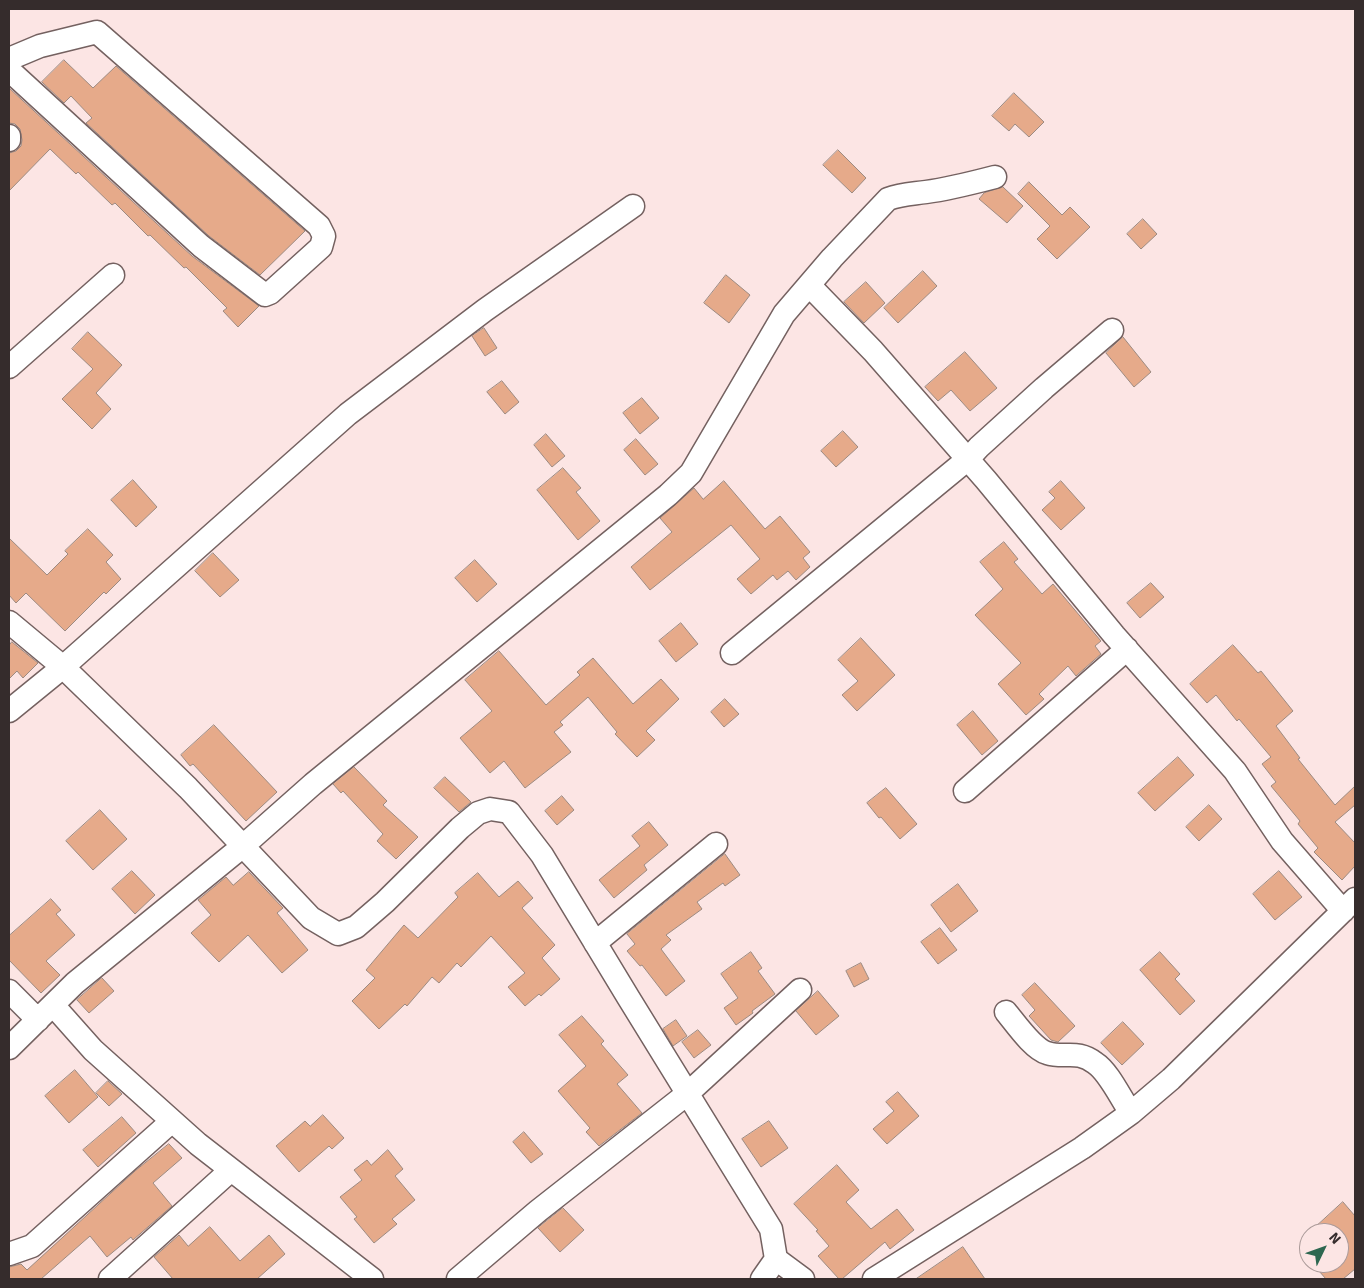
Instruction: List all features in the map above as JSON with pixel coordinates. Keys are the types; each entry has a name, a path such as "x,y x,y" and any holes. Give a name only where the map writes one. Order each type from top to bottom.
{"street":[{"path":"9,59 40,46 97,32 319,226 324,236 321,247 270,293 265,295 201,246 9,70"},
{"path":"9,1048 75,983 243,846 313,784 668,495 691,472 784,314 832,258 888,199 900,194 968,185 995,176"},
{"path":"9,711 63,667 348,414 485,310 633,206"},
{"path":"9,367 113,275"},
{"path":"808,285 873,351 968,459 1127,649 1235,771 1282,841 1349,905 1171,1079 1131,1113 1082,1148 874,1279"},
{"path":"732,653 968,459 1044,388 1112,330"},
{"path":"9,622 63,667 188,788 311,918 338,934 356,927 385,902 460,828 478,813 490,809 509,812 542,855 594,943 771,1229 776,1259 803,1279"},
{"path":"965,791 1127,649"},
{"path":"594,943 716,844"},
{"path":"458,1279 538,1211 687,1094 800,990"},
{"path":"9,991 46,1012 93,1050 198,1144 372,1279"},
{"path":"1006,1012 1030,1041 1044,1053 1057,1056 1079,1054 1096,1063 1107,1076 1131,1113"},
{"path":"9,1254 32,1246 172,1121"},
{"path":"110,1279 231,1170"},
{"path":"762,1279 776,1259"}],"building":[{"path":"64,60 93,88 116,66 305,231 260,275 209,236 86,123 92,118 71,96 64,103 42,82"},
{"path":"9,88 192,256 259,306 238,327 223,311 227,308 186,267 184,268 115,203 112,205 78,172 76,174 50,149 9,191 9,153 16,151 21,146 22,140 20,129 15,124 9,123"},
{"path":"1014,93 1044,122 1029,137 1015,124 1009,131 992,116"},
{"path":"838,150 866,178 852,193 823,165"},
{"path":"1029,182 1062,215 1070,207 1090,227 1057,259 1037,239 1050,226 1018,194"},
{"path":"1003,187 1023,206 1007,223 979,199 984,193"},
{"path":"1143,219 1157,234 1141,249 1127,234"},
{"path":"923,271 937,286 898,323 884,308"},
{"path":"726,275 750,295 729,323 704,303"},
{"path":"866,282 885,303 864,323 844,302"},
{"path":"484,328 497,348 485,356 472,336"},
{"path":"88,332 122,365 96,393 111,409 92,429 62,399 93,369 72,349"},
{"path":"1123,337 1151,372 1134,387 1106,353"},
{"path":"965,352 997,388 970,411 951,390 938,401 925,387"},
{"path":"502,381 519,402 505,414 487,392"},
{"path":"642,398 659,418 640,434 623,413"},
{"path":"843,431 858,447 836,467 821,451"},
{"path":"546,434 565,456 552,467 534,445"},
{"path":"636,439 658,464 645,475 624,450"},
{"path":"563,468 581,488 576,492 600,521 578,540 537,490"},
{"path":"133,480 157,507 136,527 111,500"},
{"path":"724,481 765,529 780,516 810,552 803,558 810,567 796,580 788,571 777,580 773,575 751,594 737,579 760,559 731,525 650,590 631,567 672,532 660,518 694,488 703,499"},
{"path":"1061,481 1085,508 1061,530 1042,510 1055,498 1049,492"},
{"path":"88,529 113,555 106,562 121,579 106,594 104,592 65,631 26,593 16,603 9,595 9,538 47,575 68,554 65,551"},
{"path":"1004,542 1018,559 1014,562 1042,594 1053,584 1101,641 1095,646 1101,654 1076,676 1068,666 1039,694 1044,699 1026,715 998,684 1021,663 975,615 1003,589 980,562"},
{"path":"213,553 239,580 220,597 195,571"},
{"path":"475,560 497,584 477,602 455,578"},
{"path":"1151,583 1164,597 1140,618 1127,603"},
{"path":"681,623 698,644 676,662 659,641"},
{"path":"861,638 895,675 857,711 842,695 858,681 838,660"},
{"path":"12,642 38,663 23,678 17,671 9,679 9,646"},
{"path":"1233,645 1258,673 1261,671 1293,711 1276,726 1300,758 1298,759 1335,805 1355,786 1355,805 1335,822 1355,843 1355,866 1342,880 1314,852 1318,848 1298,824 1300,821 1271,786 1276,782 1262,764 1271,757 1239,719 1237,721 1216,695 1207,703 1190,684"},
{"path":"499,651 546,705 580,675 577,672 593,658 633,704 661,679 679,699 646,731 655,740 637,757 615,734 617,732 588,697 560,722 563,725 554,732 571,752 525,788 504,761 490,773 460,738 492,711 465,680"},
{"path":"725,699 739,714 724,727 711,712"},
{"path":"973,711 998,741 982,755 957,725"},
{"path":"214,725 277,792 246,821 193,764 190,766 181,755"},
{"path":"1178,757 1194,775 1155,811 1138,793"},
{"path":"354,767 387,801 383,805 418,837 396,859 377,841 383,834 343,791 341,793 333,784"},
{"path":"445,777 471,802 459,812 434,788"},
{"path":"886,788 917,824 900,839 867,803"},
{"path":"562,796 574,810 557,825 545,811"},
{"path":"1209,805 1222,819 1199,841 1186,827"},
{"path":"100,810 127,839 93,870 66,841"},
{"path":"649,822 668,845 644,865 647,870 614,898 599,880 640,846 632,836"},
{"path":"725,854 740,875 725,886 723,883 697,902 702,909 666,935 671,940 661,949 685,981 666,996 642,965 640,966 627,951 635,944 627,934"},
{"path":"132,871 155,895 135,914 112,889"},
{"path":"1279,871 1302,897 1275,920 1253,894"},
{"path":"249,872 283,908 277,913 308,950 282,973 248,935 219,962 191,933 211,915 198,900 226,877 233,885"},
{"path":"478,873 499,897 518,881 533,898 522,908 555,945 542,958 560,979 541,996 539,994 525,1006 508,987 525,973 491,936 461,967 457,963 439,983 432,977 407,1006 405,1004 379,1029 352,1001 375,978 366,970 404,925 418,938 458,897 455,893"},
{"path":"958,884 978,911 951,932 931,905"},
{"path":"51,899 61,910 56,914 75,935 46,961 60,975 41,993 9,960 9,936"},
{"path":"940,928 957,950 938,964 921,942"},
{"path":"751,952 762,968 758,971 775,994 736,1025 724,1008 738,998 721,974"},
{"path":"1160,952 1180,974 1175,979 1195,1001 1180,1015 1140,970"},
{"path":"861,963 869,979 854,987 846,971"},
{"path":"102,978 114,991 89,1013 77,1000"},
{"path":"1035,983 1075,1026 1058,1042 1051,1040 1029,1016 1035,1010 1022,995"},
{"path":"818,991 839,1016 816,1035 796,1011"},
{"path":"582,1016 604,1041 601,1044 628,1075 617,1084 642,1113 599,1146 586,1132 590,1128 558,1091 586,1066 559,1035"},
{"path":"676,1020 687,1036 673,1046 663,1029"},
{"path":"1123,1022 1144,1044 1122,1065 1101,1043"},
{"path":"698,1030 711,1045 694,1058 682,1042"},
{"path":"75,1070 98,1097 69,1123 45,1096"},
{"path":"108,1081 122,1094 109,1106 96,1093"},
{"path":"898,1092 919,1116 887,1144 873,1129 894,1111 886,1102"},
{"path":"323,1115 344,1138 332,1149 329,1146 299,1172 276,1146 305,1121 310,1126"},
{"path":"122,1117 136,1133 98,1167 83,1150"},
{"path":"769,1121 788,1148 761,1167 742,1139"},
{"path":"524,1132 543,1154 531,1163 513,1142"},
{"path":"169,1144 182,1158 153,1183 172,1206 133,1240 131,1237 107,1257 90,1236 41,1279 9,1279 9,1267 21,1264 27,1270 135,1171"},
{"path":"388,1150 403,1169 395,1176 415,1200 392,1219 397,1224 374,1243 354,1219 357,1217 340,1197 362,1180 354,1170 367,1160 371,1165"},
{"path":"837,1165 859,1190 846,1202 871,1229 897,1209 914,1230 890,1249 885,1242 842,1279 839,1279 818,1256 829,1246 816,1231 818,1230 794,1204"},
{"path":"1343,1202 1355,1216 1355,1269 1343,1279 1326,1279 1321,1273 1349,1273 1349,1223 1320,1223"},
{"path":"563,1208 584,1230 560,1252 538,1228"},
{"path":"210,1227 240,1261 269,1235 285,1254 257,1279 173,1279 154,1257 179,1235 188,1246"},
{"path":"963,1247 985,1279 916,1279"}]}
